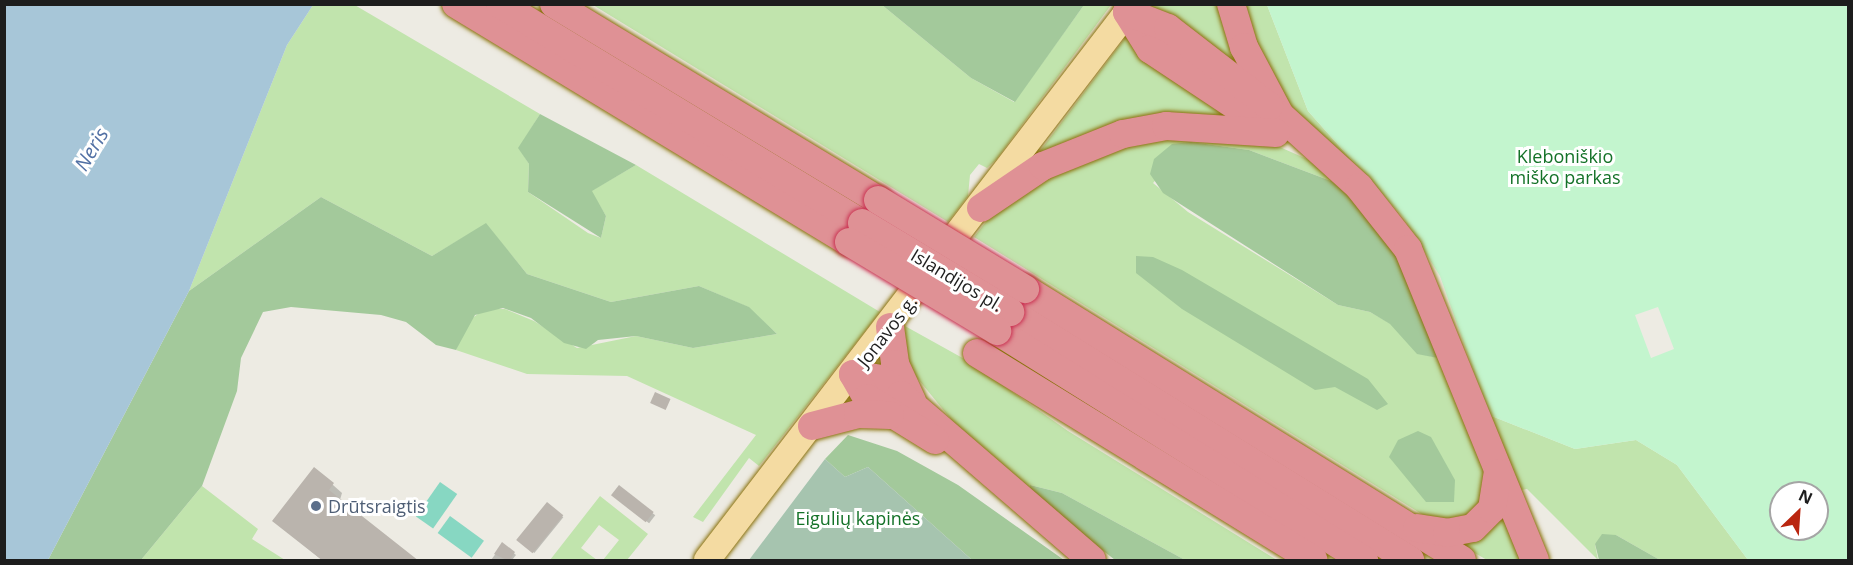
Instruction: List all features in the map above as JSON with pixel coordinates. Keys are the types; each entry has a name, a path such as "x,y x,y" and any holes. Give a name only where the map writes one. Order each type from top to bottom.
{"highway":[{"name":"Islandijos pl.","path":"456,4 570,60 863,222 1011,311 1410,561"},
{"name":"Islandijos pl.","path":"500,4 570,60"},
{"path":"554,4 585,23 863,222"},
{"path":"1232,4 1244,47 1278,124"},
{"path":"1127,12 1150,49 1278,124 1359,187 1408,249 1535,561"},
{"path":"981,208 1043,166 1123,134 1166,126 1278,124"},
{"name":"Islandijos pl.","path":"1011,311 1356,558"},
{"path":"1011,311 1406,526 1462,561"},
{"path":"890,327 902,410"},
{"path":"977,353 1313,561"},
{"path":"853,375 880,379 902,410 968,458 1092,561"},
{"path":"812,426 858,414 902,410"},
{"path":"1406,526 1447,533 1473,528 1492,509 1498,473"}],"main road":[{"name":"Jonavos g.","path":"707,561 890,327 1127,12"}],"green space":[{"path":"353,4 540,114 519,148 529,164 528,192 588,233 601,238 606,216 591,191 636,165 880,312 759,466 749,458 703,522 693,517 756,435 627,376 527,374 456,350 468,321 485,309 505,309 534,321 577,348 636,336 693,348 777,334 748,307 699,286 611,302 527,274 486,224 432,256 321,197 189,291 287,45 313,5"},
{"path":"1153,4 1226,5 1256,86 1150,7"},
{"path":"593,5 882,5 971,78 1014,102 1084,5 1111,5 996,160 987,168 979,164 970,175 968,196 948,222"},
{"path":"882,5 1084,5 1015,102 971,78"},
{"path":"1238,5 1267,5 1308,111 1372,183 1275,93"},
{"name":"Kleboniškio miško parkas","path":"1267,5 1848,5 1848,560 1748,560 1677,465 1636,440 1575,449 1489,415 1440,276 1403,217 1308,111","holes":["1658,307 1674,349 1651,358 1635,315"]},
{"path":"1128,34 1253,122 1031,163"},
{"path":"540,114 636,165 592,191 606,216 601,238 528,192 529,164 518,148"},
{"path":"1166,132 1273,144 1309,160 1339,184 1249,150 1191,142 1153,183 1188,212 1338,305 1370,312 1391,324 1417,353 1443,359 1489,472 1489,496 1466,521 1428,518 974,237 1004,199 1051,172"},
{"path":"1191,142 1249,150 1339,184 1397,247 1443,359 1417,354 1390,324 1370,312 1338,305 1163,193 1150,174 1154,159 1172,144"},
{"path":"321,197 432,256 486,223 527,274 611,302 699,286 749,307 777,334 693,348 636,336 598,340 586,349 564,343 531,318 503,308 475,315 456,350 436,345 406,322 381,315 291,307 263,312 241,358 237,391 202,486 141,560 48,560 189,291"},
{"path":"1136,256 1153,257 1182,270 1368,379 1388,404 1377,410 1335,387 1315,390 1182,309 1136,273"},
{"path":"905,326 968,361 1068,431 1277,560 1185,560 1062,493 1030,485 1028,492 973,446 909,368 900,341"},
{"path":"1489,415 1575,449 1636,440 1677,465 1748,560 1660,560 1616,535 1595,544 1598,560 1527,489 1514,491"},
{"path":"1418,431 1431,437 1455,480 1454,502 1426,502 1389,457 1398,440"},
{"path":"848,435 897,451 958,485 1064,560 972,560 868,467 845,477 825,459"},
{"name":"Eigulių kapinės","path":"825,459 845,477 868,467 972,560 749,560"},
{"path":"440,482 457,494 433,528 416,516"},
{"path":"1030,485 1062,493 1185,560 1115,560 1028,492"},
{"path":"202,486 258,529 252,539 285,560 141,560"},
{"path":"600,496 648,534 627,560 603,560 619,540 599,525 581,548 597,560 550,560"},
{"path":"1502,503 1529,560 1487,560 1459,544"},
{"path":"450,516 484,541 472,558 438,533"},
{"path":"1602,534 1616,535 1660,560 1599,560 1595,544"}],"water":[{"name":"Neris","path":"4,5 313,5 287,45 189,291 48,560 5,560"}],"building":[{"path":"655,392 671,399 666,410 650,403"},
{"name":"Drūtsraigtis","path":"314,467 334,483 329,490 419,561 323,561 272,521"},
{"path":"619,485 654,512 646,522 611,495"},
{"path":"547,502 563,515 532,553 516,540"},
{"path":"502,542 515,552 509,561 494,554"}],"place":[{"name":"Drūtsraigtis","path":"316,506"}]}
